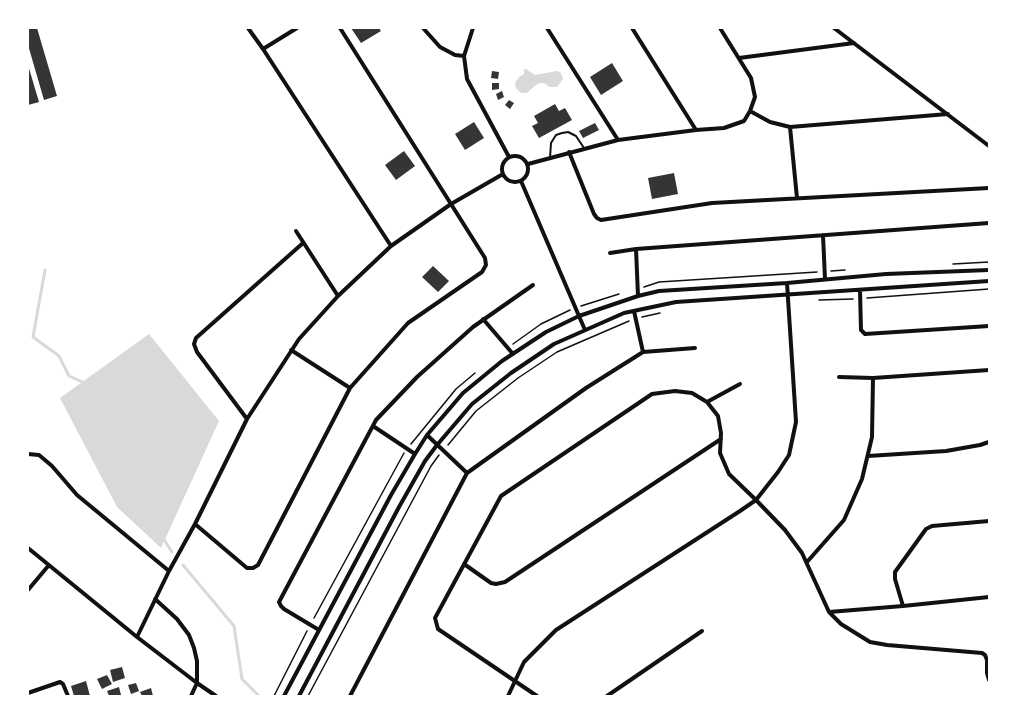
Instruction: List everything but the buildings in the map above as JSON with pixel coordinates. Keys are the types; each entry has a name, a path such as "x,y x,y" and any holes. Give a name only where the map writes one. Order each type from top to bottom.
{"street":[{"path":"248,28 391,246"},
{"path":"263,50 297,28"},
{"path":"196,524 247,568 253,568 258,565 350,388 408,323 482,272 486,265 485,258 340,28"},
{"path":"424,28 440,47 455,55 464,56"},
{"path":"473,28 464,56 466,79 509,157"},
{"path":"547,28 618,140"},
{"path":"632,28 696,130"},
{"path":"528,164 618,140 724,128 744,121 750,111 755,97 751,78 720,28"},
{"path":"834,28 989,146"},
{"path":"739,58 854,43"},
{"path":"750,111 770,122 790,127 948,114"},
{"path":"790,127 797,198"},
{"path":"569,152 594,214 596,218 601,220 712,203 989,188"},
{"path":"517,156 523,158 528,164 526,176 521,181 514,182 507,180 503,174 502,168 504,161 509,157 517,156"},
{"path":"136,637 169,571 196,524 247,420 291,350 338,296 391,246 451,204 503,174"},
{"path":"521,181 585,330"},
{"path":"610,253 636,249 989,223"},
{"path":"296,231 338,296"},
{"path":"823,235 825,279"},
{"path":"247,420 197,352 194,344 196,338 303,243"},
{"path":"636,249 638,296"},
{"path":"284,696 414,454 427,435 463,393 513,354 546,332 578,316 638,296 659,291 787,283 886,274 989,270"},
{"path":"299,696 399,507 437,445 472,404 511,373 554,344 624,313 676,302 787,294 860,291 989,281"},
{"path":"508,696 524,662 556,630 676,554 756,500 778,472 789,455 796,422 787,283"},
{"path":"319,630 284,609 279,602 372,426 417,377 473,327 533,285"},
{"path":"860,291 861,330 865,334 989,326"},
{"path":"634,311 643,352"},
{"path":"483,320 513,354"},
{"path":"350,696 467,472 586,388 643,352 695,348"},
{"path":"291,350 350,388"},
{"path":"839,377 873,378 989,370"},
{"path":"807,562 844,520 862,480 872,437 873,378"},
{"path":"707,402 740,384"},
{"path":"537,696 438,629 435,618 501,496 652,394 675,391 692,393 707,402 718,416 721,434 720,453 729,474 785,530 807,562 829,612 841,624 870,642 887,645 982,653 985,655 987,660 987,673 989,680"},
{"path":"372,426 414,454"},
{"path":"427,435 467,472"},
{"path":"464,564 491,583 496,584 505,582 721,438"},
{"path":"868,456 946,451 980,446 989,442"},
{"path":"28,454 40,455 52,466 77,495 169,571"},
{"path":"903,606 895,579 895,572 926,529 932,526 989,521"},
{"path":"28,548 136,637 216,696"},
{"path":"28,590 49,565"},
{"path":"829,612 989,597"},
{"path":"155,599 177,619 189,635 197,661 197,683 191,696"},
{"path":"607,696 702,631"},
{"path":"28,693 60,682 63,684 68,696"}],"lane":[{"path":"550,158 551,144 556,135 562,133 568,132 576,136 584,148"}],"path":[{"path":"816,300 989,289"},
{"path":"308,696 431,466 476,411 518,378 557,352 636,319 663,312"}],"shaded area":[{"path":"524,69 535,75 557,71 561,73 563,79 557,87 550,87 544,83 539,83 527,93 521,93 516,88 515,83 519,77 524,74"},
{"path":"149,334 219,421 161,548 117,507 60,398"}],"waterway":[{"path":"45,270 33,337 59,356 69,376 85,383"},
{"path":"163,538 172,552"},
{"path":"183,565 234,626 242,679 259,696"}]}
